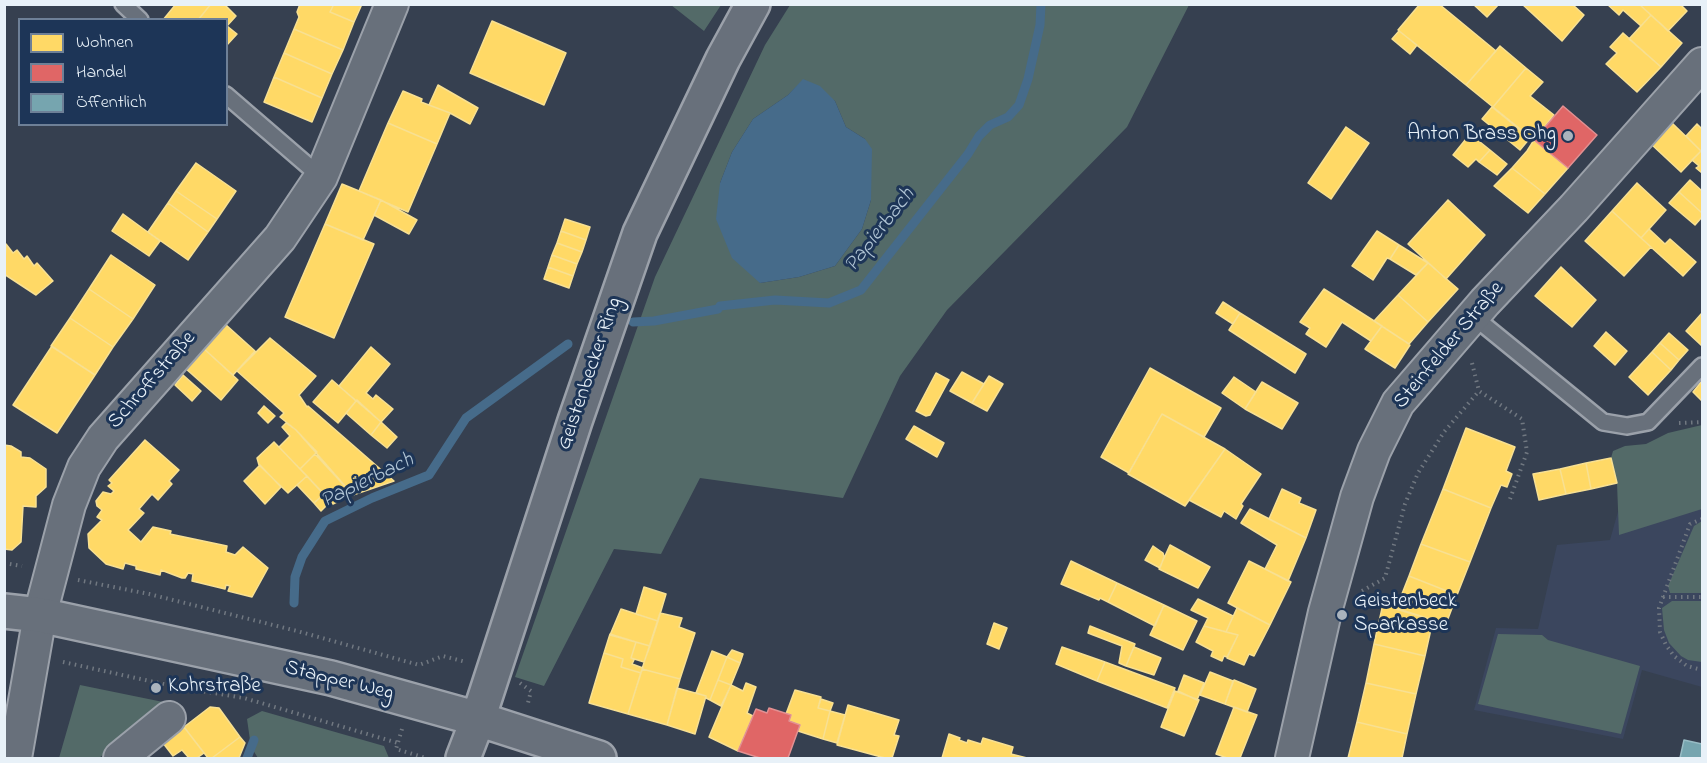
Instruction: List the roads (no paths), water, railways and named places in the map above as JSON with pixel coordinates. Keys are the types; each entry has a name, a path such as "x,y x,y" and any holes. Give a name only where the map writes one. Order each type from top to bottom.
{"main road":[{"name":"Geistenbecker Ring","path":"463,759 640,233 723,59 753,4"},
{"name":"Stapper Weg","path":"4,610 40,615 331,678 478,719 599,759"}],"street":[{"name":"Schroffstraße","path":"40,615 69,505 84,467 103,438 280,238 321,177 392,4"},
{"name":"Steinfelder Straße","path":"1292,759 1325,612 1357,497 1374,451 1398,402 1702,64"},
{"path":"15,759 40,615"},
{"path":"120,759 170,718"}],"lane":[{"path":"123,4 138,18"},
{"path":"228,97 321,177"},
{"path":"1473,316 1603,422 1627,426 1648,422 1702,366"}],"waterway":[{"name":"Papierbach","path":"633,322 654,321 718,309 720,306 775,300 829,303 861,290 968,154 979,136 990,125 1008,117 1019,105 1028,79 1040,25 1041,4"},
{"name":"Papierbach","path":"294,603 295,577 302,557 325,521 372,498 429,475 466,418 568,344"},
{"name":"Papierbach","path":"247,758 254,740"}],"place":[{"name":"Anton Brass Ohg","path":"1568,136"},
{"name":"Geistenbeck Sparkasse","path":"1342,615"},
{"name":"Kohrstraße","path":"156,688"}]}
